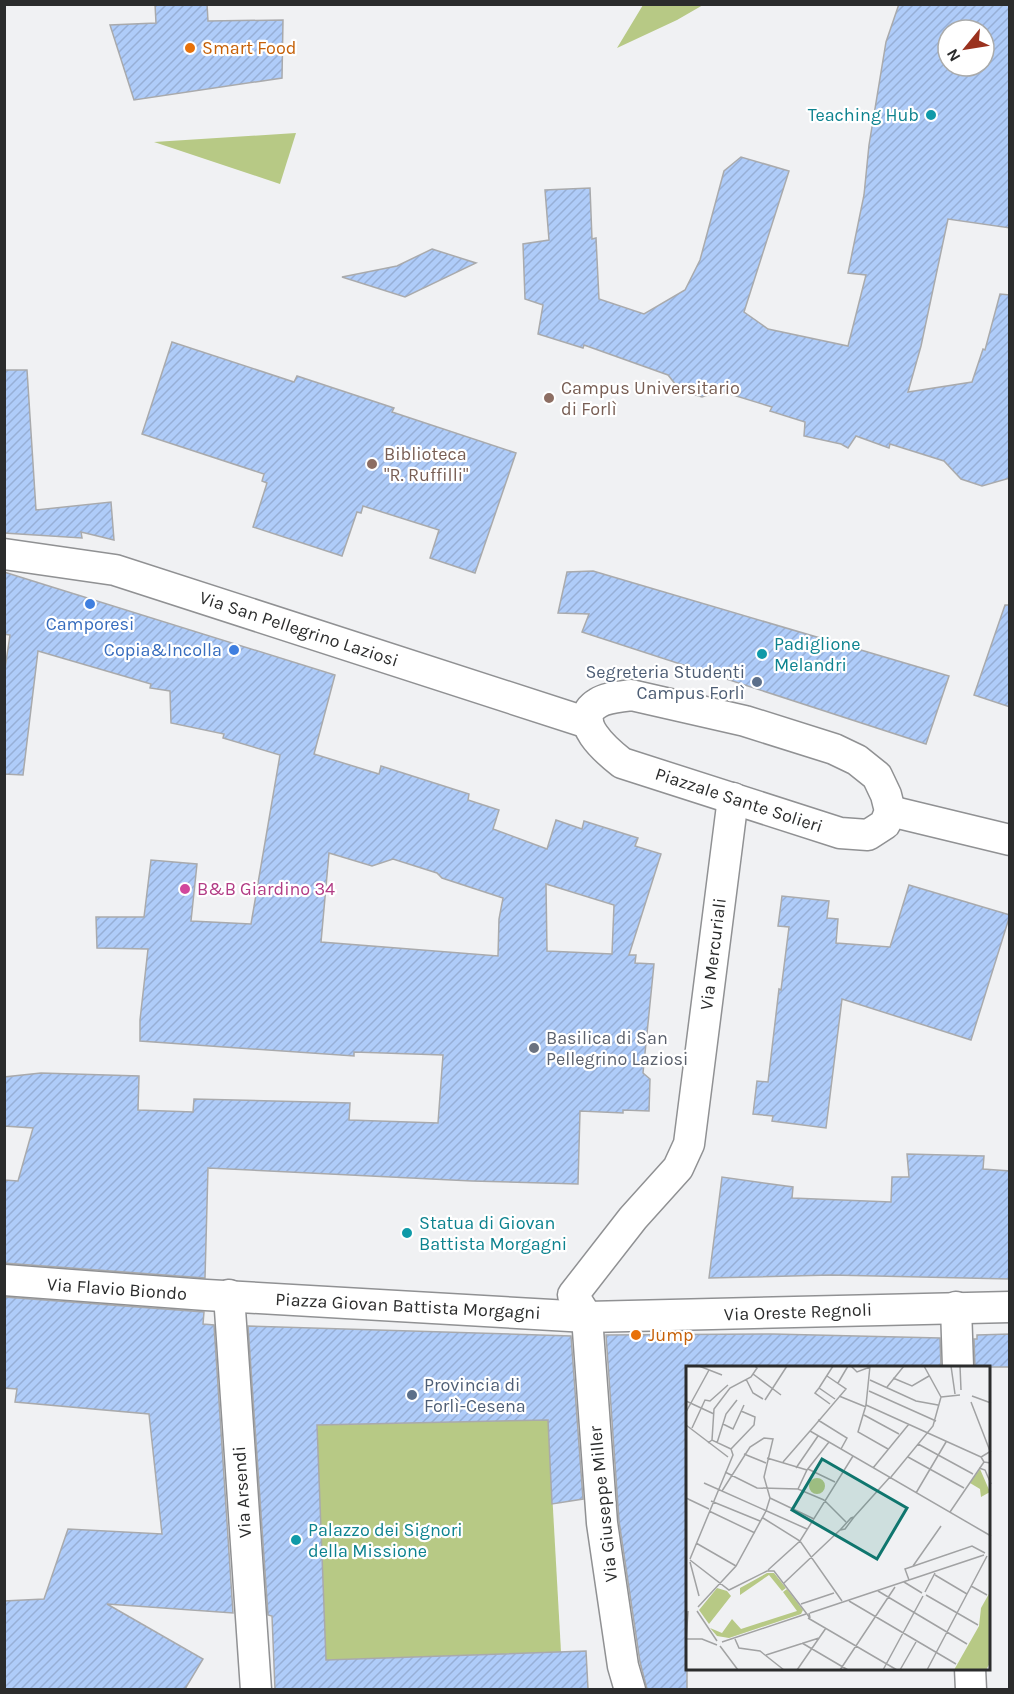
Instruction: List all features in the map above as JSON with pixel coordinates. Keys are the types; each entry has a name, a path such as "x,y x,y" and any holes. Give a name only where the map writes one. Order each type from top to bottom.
{"street":[{"name":"Via San Pellegrino Laziosi","path":"4,554 115,570 588,723"},
{"path":"588,723 590,711 598,703 631,695 745,721 834,749 857,760 877,776 886,795 890,811 1010,840"},
{"name":"Piazzale Sante Solieri","path":"588,723 594,738 622,763 840,833 868,835 885,824 890,811"},
{"name":"Via Mercuriali","path":"587,1317 573,1295 633,1218 678,1168 689,1144 733,798"},
{"name":"Via Flavio Biondo","path":"4,1280 229,1296"},
{"name":"Piazza Giovan Battista Morgagni","path":"229,1296 587,1317"},
{"name":"Via Arsendi","path":"229,1296 256,1689"},
{"path":"956,1307 958,1366"},
{"name":"Via Oreste Regnoli","path":"587,1317 1010,1307"},
{"name":"Via Giuseppe Miller","path":"587,1317 602,1523 623,1666 630,1689"},
{"path":"970,1670 971,1689"}],"green space":[{"path":"643,4 703,5 617,48"},
{"path":"296,133 280,184 154,142"},
{"path":"548,1420 561,1652 326,1660 317,1425"}],"building":[{"path":"155,4 207,4 208,21 283,20 282,78 134,100 110,25 156,23"},
{"path":"899,4 1010,4 1010,228 948,219 921,346 908,392 972,382 983,349 985,350 1000,294 1010,295 1010,478 982,486 961,479 944,461 890,444 889,448 856,436 848,448 841,444 804,436 805,422 770,411 772,407 720,391 702,397 680,390 668,375 584,345 583,348 538,334 543,305 525,299 523,244 549,240 545,190 590,188 592,239 596,238 599,299 644,314 685,290 700,260 724,171 741,157 789,171 744,312 768,329 848,346 866,275 848,273 864,195 869,145 886,42"},
{"path":"432,249 476,263 405,297 342,277 397,266"},
{"name":"Biblioteca \"R. Ruffilli\"","path":"172,342 294,382 297,376 394,408 392,412 516,453 475,573 430,558 439,530 363,506 361,513 357,512 342,556 253,527 267,483 262,481 264,474 142,434"},
{"path":"4,370 27,370 36,510 111,502 114,540 81,532 82,538 4,533"},
{"name":"Padiglione Melandri","path":"593,571 949,676 926,744 582,632 589,614 558,613 567,572"},
{"path":"4,572 335,675 314,754 379,774 381,766 469,794 468,800 499,810 493,829 547,849 556,820 582,829 584,821 638,838 635,846 661,854 629,955 636,955 635,963 654,964 643,1073 650,1079 649,1111 623,1110 623,1113 580,1111 578,1184 208,1168 205,1278 4,1263 4,1180 18,1181 33,1128 4,1126 4,1077 41,1073 139,1076 138,1110 193,1112 194,1099 350,1103 349,1120 438,1123 443,1055 354,1052 354,1056 140,1041 140,1020 148,949 97,948 96,917 144,917 151,860 197,864 191,921 251,924 280,755 223,738 224,734 171,723 170,691 150,688 151,684 38,651 23,775 4,774 4,675 10,635 4,634","holes":["329,853 372,866 393,859 503,898 499,919 498,956 321,942","546,884 614,905 612,954 547,951"]},
{"path":"1005,605 1010,605 1010,707 974,695"},
{"path":"909,885 1010,915 971,1040 842,999 826,1128 772,1121 773,1116 753,1114 757,1081 768,1082 779,989 781,990 789,927 778,926 782,896 829,901 827,918 838,919 836,943 890,947"},
{"path":"907,1154 984,1156 983,1169 1010,1171 1010,1279 831,1275 709,1278 722,1177 793,1187 792,1198 891,1202 892,1177 909,1177"},
{"path":"4,1297 204,1312 203,1324 214,1325 233,1613 107,1604 203,1659 185,1689 4,1689 4,1601 44,1599 68,1529 162,1534 149,1414 15,1402 17,1389 4,1388"},
{"name":"Palazzo dei Signori della Missione","path":"248,1326 571,1336 583,1499 552,1504 548,1420 317,1425 326,1660 586,1651 588,1689 275,1689 272,1616 268,1615"},
{"path":"773,1334 940,1338 941,1366 686,1366 687,1689 647,1689 640,1662 619,1521 606,1335"},
{"path":"1010,1334 1010,1367 975,1366 974,1339 977,1339 977,1335"}],"place":[{"name":"Smart Food","path":"190,48"},
{"name":"Teaching Hub","path":"931,115"},
{"name":"Campus Universitario di Forlì","path":"549,398"},
{"name":"Biblioteca \"R. Ruffilli\"","path":"372,464"},
{"name":"Camporesi","path":"90,604"},
{"name":"Copia&Incolla","path":"234,650"},
{"name":"Padiglione Melandri","path":"762,654"},
{"name":"Segreteria Studenti Campus Forlì","path":"757,682"},
{"name":"B&B Giardino 34","path":"185,889"},
{"name":"Basilica di San Pellegrino Laziosi","path":"534,1048"},
{"name":"Statua di Giovan Battista Morgagni","path":"407,1233"},
{"name":"Jump","path":"636,1335"},
{"name":"Provincia di Forlì-Cesena","path":"412,1395"},
{"name":"Palazzo dei Signori della Missione","path":"296,1540"}]}
